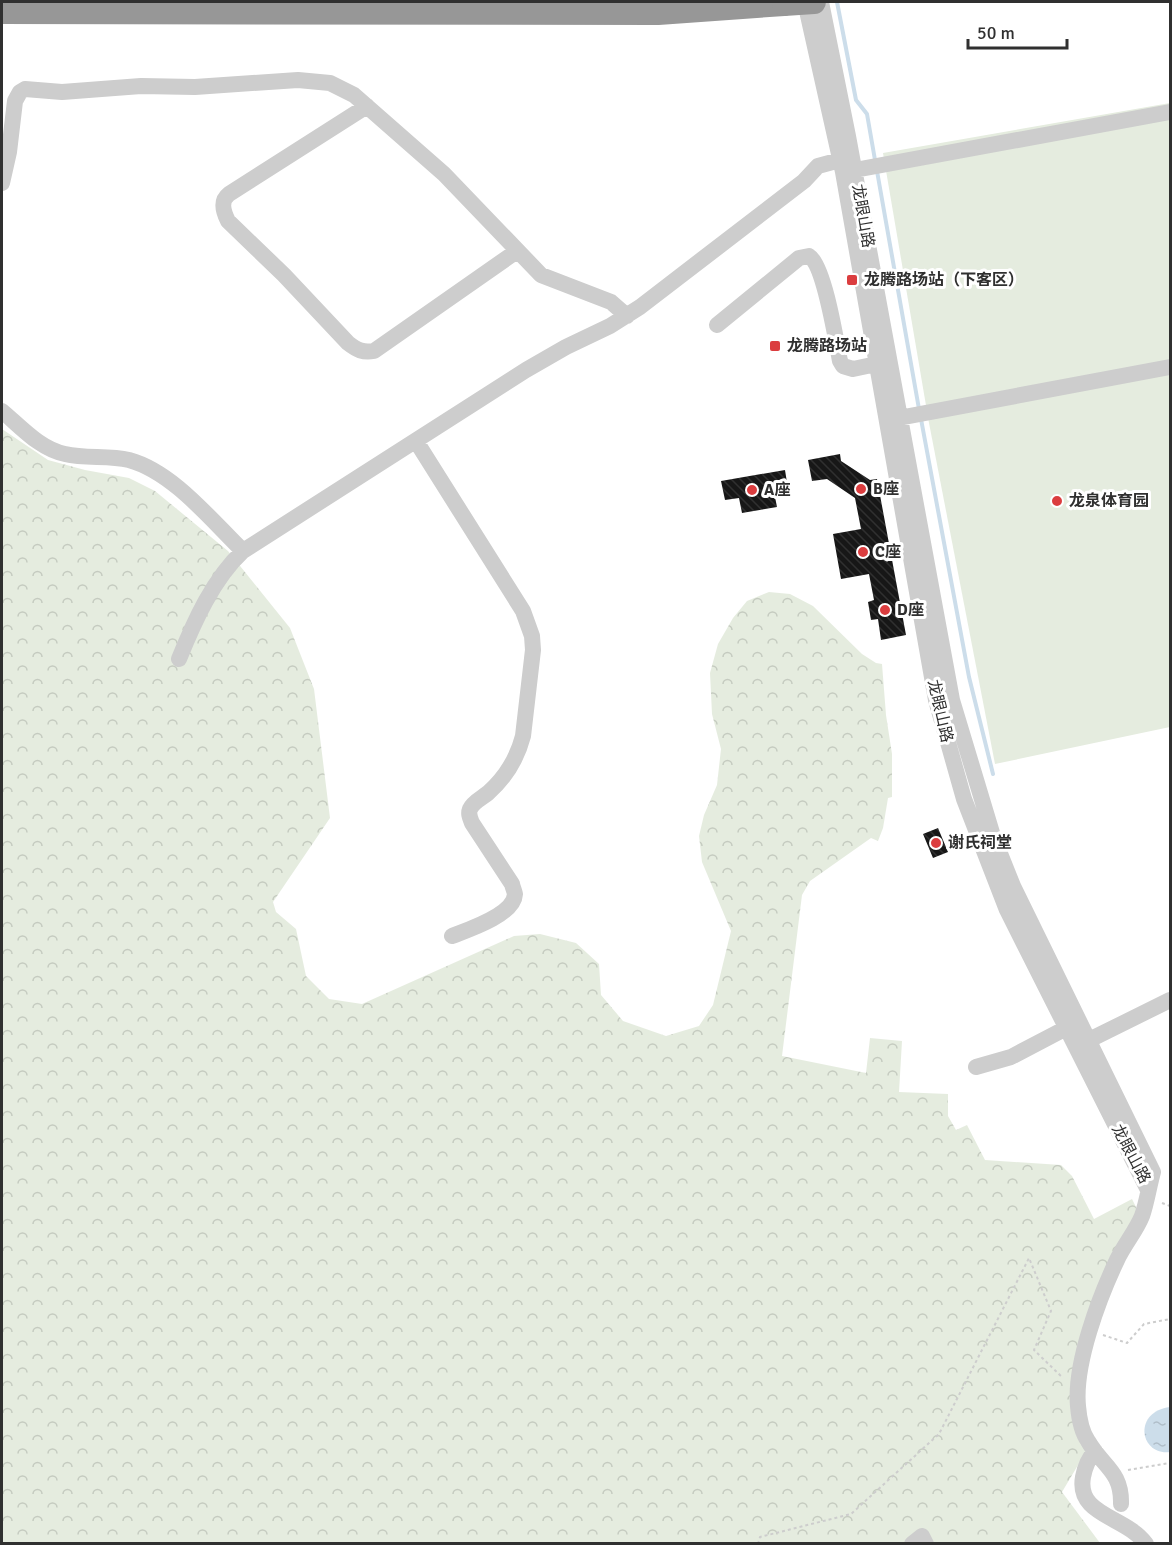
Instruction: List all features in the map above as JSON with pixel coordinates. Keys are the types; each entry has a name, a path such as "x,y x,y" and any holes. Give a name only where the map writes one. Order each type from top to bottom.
{"highway":[{"path":"2,12 658,13 814,2"}],"street":[{"name":"龙眼山路","path":"820,2 883,362 907,416 952,700 964,746 997,846 1073,1025 1153,1172 1141,1218 1117,1260 1090,1331 1084,1352 1078,1392 1083,1431 1095,1451 1113,1472"},
{"name":"龙眼山路","path":"795,3 848,165"},
{"path":"2,183 9,152 15,102 20,92 25,89 79,91 141,87 195,87 298,80 330,83 342,88 366,106 444,174 541,275 611,302 627,315"},
{"path":"366,106 225,197 223,202 223,211 228,221 284,275 348,343 356,350 374,351 517,251"},
{"path":"179,659 202,609 228,568 243,551 549,356 627,315 804,181 814,168 824,163 879,166 1170,112"},
{"path":"717,325 799,258 809,256 817,265 843,366 853,369 883,362"},
{"path":"907,416 1170,366"},
{"path":"2,411 47,448 65,454 130,460 149,469 184,493 243,551"},
{"path":"416,441 524,611 532,636 533,650 523,736 519,749 505,774 489,792 474,803 469,814 472,823 515,893 512,902 495,917 452,936"},
{"path":"1082,1043 1170,1000"},
{"path":"976,1067 1011,1057 1073,1025"},
{"path":"1095,1451 1087,1460 1084,1470 1082,1489 1084,1498 1097,1510 1133,1530 1146,1544"},
{"path":"1113,1472 1119,1483 1121,1504"},
{"path":"912,1544 922,1536 926,1544"}],"path":[{"path":"758,1544 760,1537 851,1514 939,1434 1029,1258 1051,1311 1034,1350 1078,1392"},
{"path":"1090,1331 1127,1343 1144,1324 1170,1319"},
{"path":"1113,1472 1170,1463"}],"green space":[{"name":"龙泉体育园","path":"1170,103 1170,727 995,764 929,423 883,153"},
{"path":"2,429 48,460 129,478 155,491 228,551 290,628 314,689 330,818 273,902 276,912 296,929 306,976 329,999 362,1004 514,936 540,934 576,943 599,964 601,995 623,1021 666,1036 699,1026 713,1005 731,931 702,862 699,836 704,815 717,785 721,749 712,714 710,673 718,644 733,618 747,601 769,592 790,594 813,606 862,654 882,664 892,754 892,797 888,798 883,828 878,841 871,838 810,881 802,895 782,1056 866,1073 870,1038 902,1041 899,1092 948,1094 948,1116 956,1130 967,1125 985,1160 1061,1165 1072,1176 1094,1219 1132,1199 1138,1211 1080,1343 1087,1450 1062,1492 1100,1543 2,1544"}],"water":[{"path":"1170,1407 1170,1452 1160,1451 1147,1441 1144,1433 1145,1424 1158,1411"}],"building":[{"path":"840,454 841,461 870,480 877,479 906,635 881,640 878,619 871,620 868,602 874,600 869,574 841,579 833,534 861,529 855,498 827,479 812,481 808,460"},
{"name":"A座","path":"785,470 788,489 774,492 777,507 742,513 739,498 725,500 721,481"},
{"name":"谢氏祠堂","path":"938,828 948,852 933,858 923,834"}],"waterway":[{"path":"837,2 856,100 867,114 875,160"},
{"path":"877,171 919,409"},
{"path":"921,419 969,677 993,774"}],"place":[{"name":"龙腾路场站（下客区）","path":"852,280"},
{"name":"龙腾路场站","path":"775,346"},
{"name":"B座","path":"861,489"},
{"name":"A座","path":"752,490"},
{"name":"龙泉体育园","path":"1057,501"},
{"name":"C座","path":"863,552"},
{"name":"D座","path":"885,610"},
{"name":"谢氏祠堂","path":"936,843"}]}
